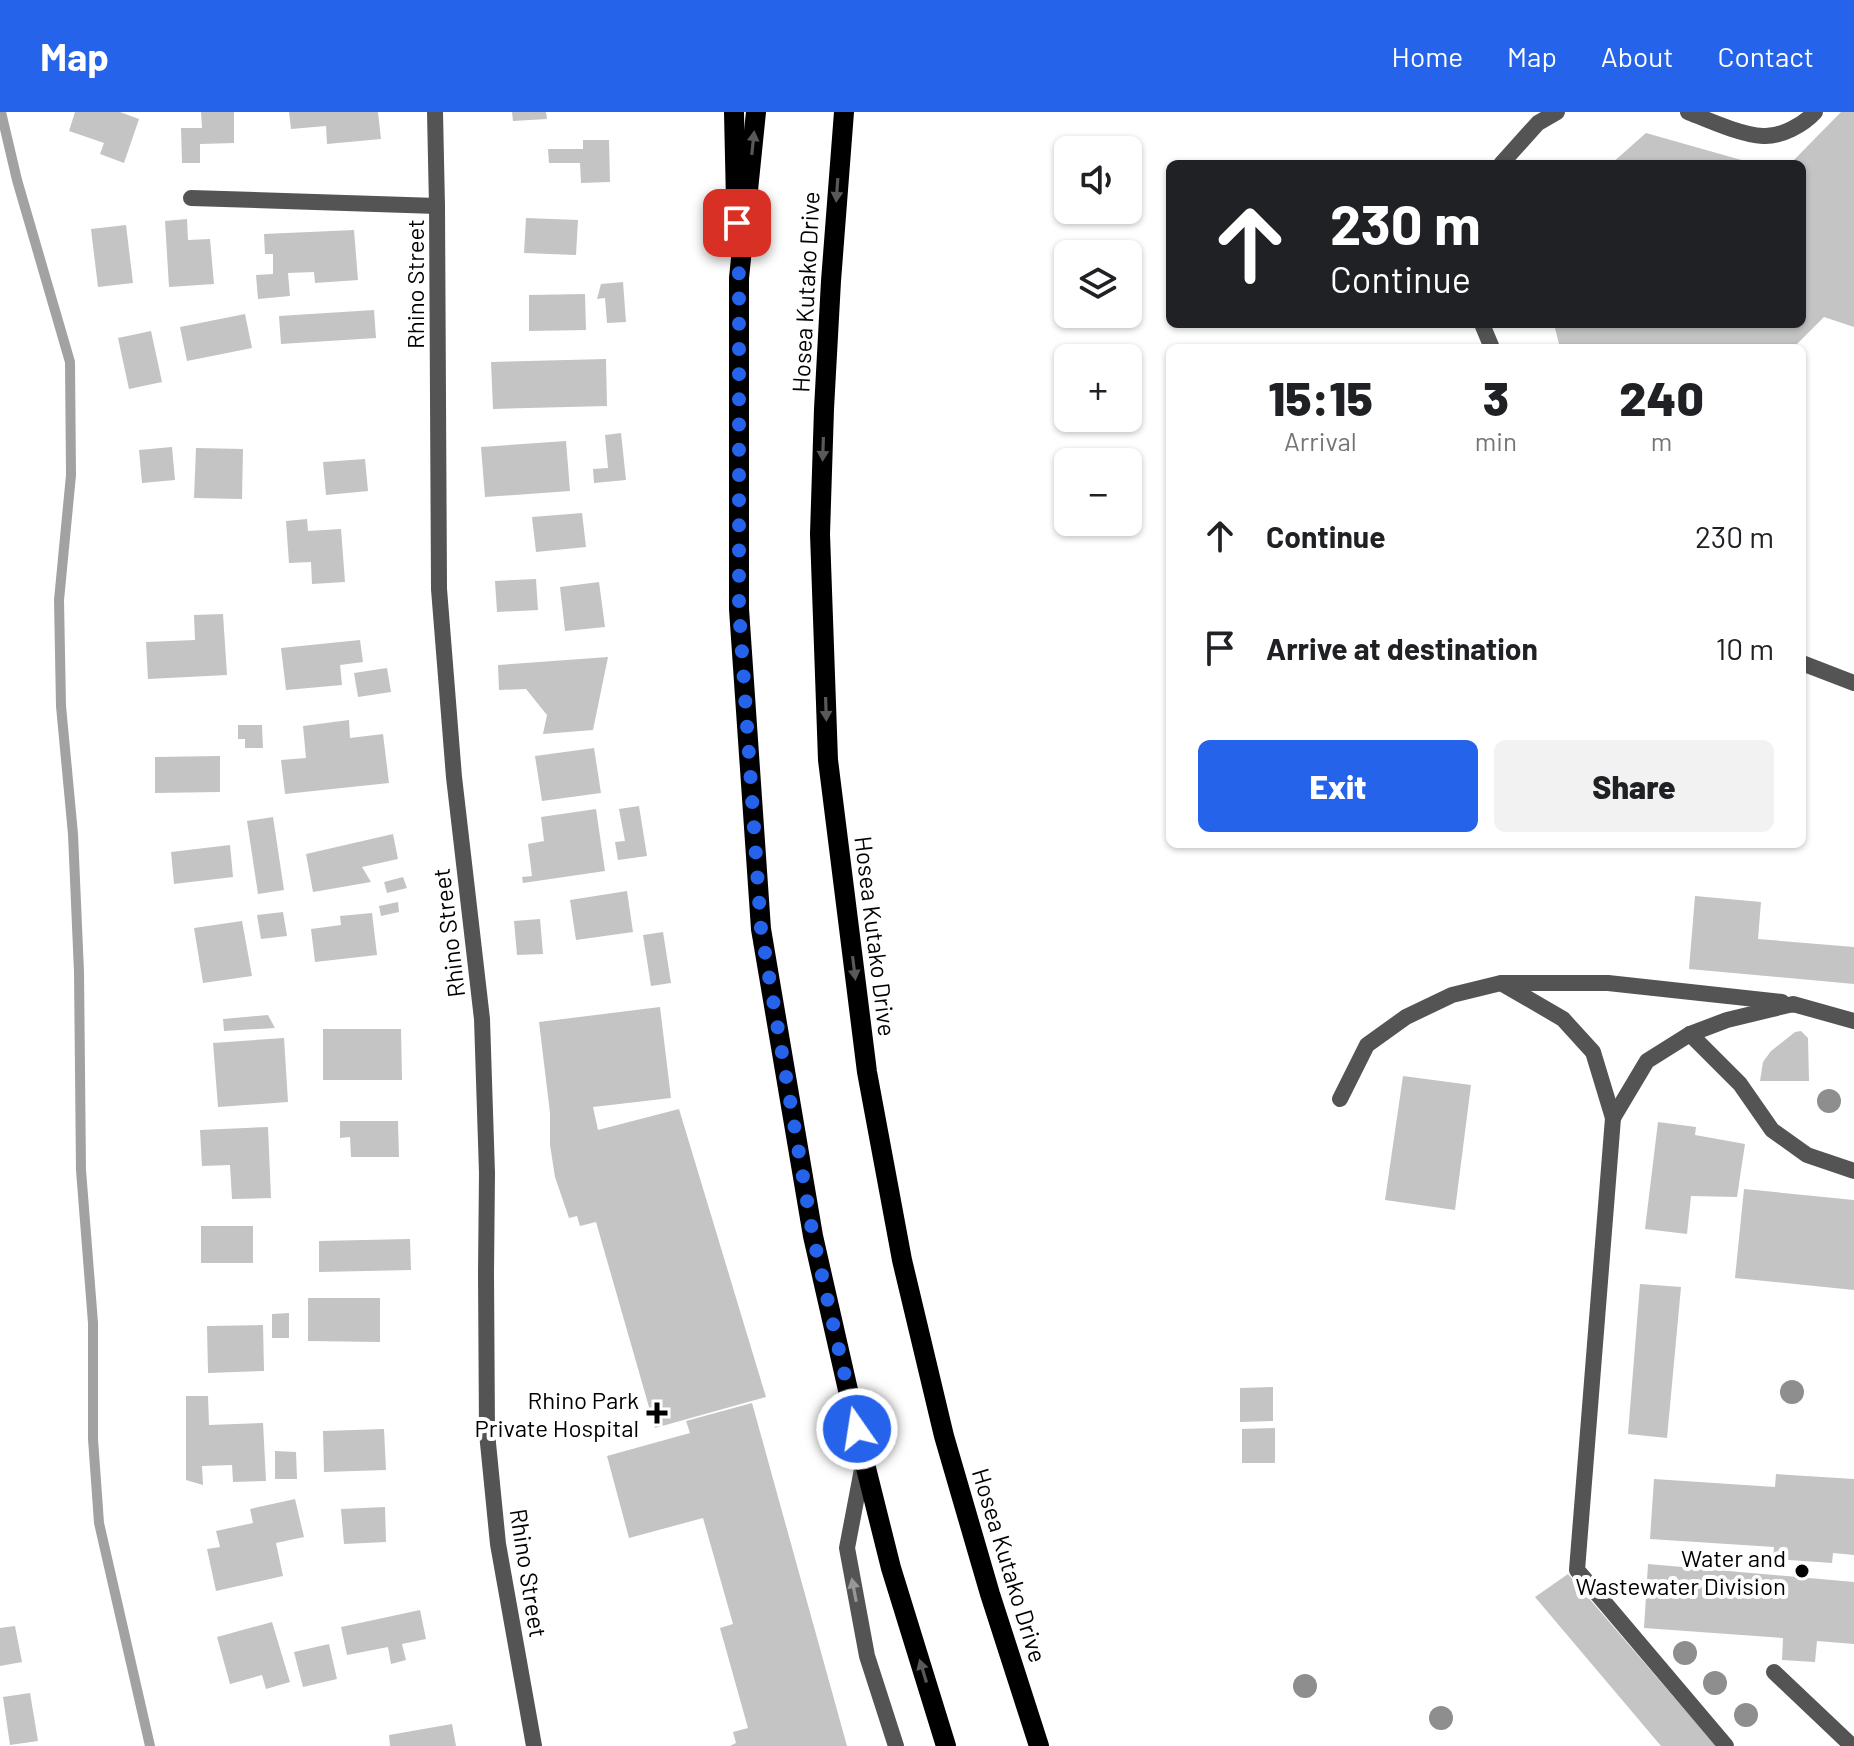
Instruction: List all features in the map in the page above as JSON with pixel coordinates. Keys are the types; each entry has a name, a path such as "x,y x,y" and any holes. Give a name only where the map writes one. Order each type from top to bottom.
{"main road":[{"path":"734,112 739,278 739,609 761,929 813,1236 891,1568 946,1746"},
{"path":"739,278 756,112"},
{"name":"Hosea Kutako Drive","path":"844,112 831,281 820,534 828,760 867,1072 902,1260 944,1436 1039,1746"}],"street":[{"name":"Rhino Street","path":"435,112 439,589 454,777 482,1019 487,1173 487,1433 498,1544 534,1746"},
{"path":"1505,160 1538,123 1557,112"},
{"path":"1688,112 1733,129 1764,136 1789,130 1815,112"},
{"path":"191,198 437,206"},
{"path":"1806,665 1854,683"},
{"path":"1501,983 1563,1019 1593,1052 1613,1118 1577,1570 1726,1746"},
{"path":"1340,1099 1367,1045 1406,1017 1452,995 1501,983 1608,983 1793,1004 1854,1021"},
{"path":"1613,1118 1647,1061 1690,1034 1727,1020 1793,1004"},
{"path":"1690,1034 1740,1084 1772,1130 1807,1155 1854,1171"},
{"path":"864,1459 847,1548 867,1656 896,1746"},
{"path":"1774,1672 1852,1746"}],"building":[{"path":"75,112 120,112 139,119 124,163 100,154 104,143 69,131"},
{"path":"201,112 234,112 234,143 200,144 200,163 182,163 181,128 202,128"},
{"path":"289,112 378,112 381,139 327,144 326,126 291,129"},
{"path":"512,112 546,112 547,119 513,121"},
{"path":"1841,112 1854,112 1854,327 1824,317 1797,344 1559,344 1555,328 1806,328 1806,160 1794,160"},
{"path":"1646,133 1741,160 1616,160"},
{"path":"583,140 609,140 610,182 581,183 580,163 549,163 548,149 583,149"},
{"path":"526,218 578,220 576,255 524,253"},
{"path":"187,219 188,240 210,239 214,284 169,287 165,221"},
{"path":"126,225 133,283 98,287 91,229"},
{"path":"354,230 358,280 315,283 314,272 288,273 290,296 258,299 256,275 273,274 273,254 265,254 264,234"},
{"path":"623,282 626,322 607,323 605,298 597,299 601,284"},
{"path":"585,294 586,330 529,331 529,295"},
{"path":"374,310 376,338 281,344 279,316"},
{"path":"245,314 252,348 187,361 180,327"},
{"path":"151,331 162,382 129,389 118,338"},
{"path":"606,359 607,406 493,409 491,362"},
{"path":"621,433 626,480 594,483 593,469 608,468 605,435"},
{"path":"566,441 570,491 485,497 481,447"},
{"path":"172,447 175,480 142,483 139,450"},
{"path":"196,448 243,449 242,499 194,498"},
{"path":"365,459 368,491 326,495 323,462"},
{"path":"582,513 586,547 536,552 532,517"},
{"path":"307,519 308,531 341,529 345,582 312,584 311,562 289,563 286,521"},
{"path":"536,579 538,610 497,612 495,581"},
{"path":"599,582 605,627 565,631 560,587"},
{"path":"223,614 227,675 148,679 146,642 195,640 194,615"},
{"path":"360,640 363,662 340,665 342,685 286,690 281,648"},
{"path":"608,657 593,730 543,734 547,715 526,689 499,690 498,665"},
{"path":"387,668 391,692 358,697 354,673"},
{"path":"349,720 350,738 383,734 389,783 285,794 281,760 306,758 303,726"},
{"path":"238,725 262,725 263,748 245,748 245,739 238,739"},
{"path":"594,748 601,793 542,801 535,756"},
{"path":"220,756 220,792 155,793 155,757"},
{"path":"639,806 647,856 618,860 615,842 625,841 619,809"},
{"path":"596,809 605,871 523,883 522,877 532,876 528,844 544,841 541,817"},
{"path":"273,817 284,890 258,894 247,821"},
{"path":"393,834 398,859 362,867 371,882 313,892 306,854"},
{"path":"230,845 233,877 174,884 171,852"},
{"path":"403,877 407,888 387,893 384,882"},
{"path":"627,891 633,932 576,940 570,900"},
{"path":"1695,896 1761,902 1758,939 1854,947 1854,984 1689,969"},
{"path":"398,902 399,912 381,916 379,906"},
{"path":"283,912 287,936 261,939 257,915"},
{"path":"372,913 377,955 315,962 311,929 341,925 340,916"},
{"path":"540,919 543,954 517,955 514,921"},
{"path":"242,921 252,976 203,983 194,928"},
{"path":"663,932 671,983 651,986 643,935"},
{"path":"660,1007 671,1098 593,1107 598,1130 679,1109 766,1397 655,1428 596,1222 580,1226 577,1216 569,1218 555,1177 539,1022"},
{"path":"268,1015 275,1028 224,1031 223,1019"},
{"path":"323,1029 401,1029 402,1080 323,1080"},
{"path":"1801,1031 1808,1038 1809,1081 1760,1081 1763,1062 1771,1051 1795,1032"},
{"path":"284,1038 288,1102 218,1107 213,1043"},
{"path":"1403,1076 1471,1085 1455,1210 1385,1200"},
{"path":"340,1121 398,1121 399,1157 351,1157 350,1137 340,1138"},
{"path":"1658,1122 1696,1127 1695,1135 1745,1144 1737,1197 1691,1196 1687,1234 1645,1229"},
{"path":"268,1127 271,1198 232,1199 230,1165 202,1166 200,1130"},
{"path":"1744,1189 1854,1200 1854,1290 1735,1278"},
{"path":"201,1226 253,1226 253,1263 201,1263"},
{"path":"410,1239 411,1270 319,1272 319,1241"},
{"path":"1640,1284 1681,1287 1667,1438 1628,1434"},
{"path":"308,1298 380,1298 380,1342 308,1341"},
{"path":"289,1313 289,1338 272,1338 272,1314"},
{"path":"263,1325 264,1371 208,1373 207,1326"},
{"path":"1273,1387 1273,1421 1240,1422 1240,1388"},
{"path":"186,1396 208,1396 209,1425 263,1423 266,1481 233,1482 232,1465 202,1466 203,1485 186,1480"},
{"path":"752,1403 847,1746 730,1746 736,1743 733,1732 748,1728 720,1628 733,1624 703,1518 629,1538 607,1456 690,1433 686,1421"},
{"path":"1275,1428 1275,1463 1242,1463 1242,1429"},
{"path":"384,1429 386,1470 324,1472 323,1431"},
{"path":"275,1451 296,1452 297,1479 275,1479"},
{"path":"1776,1474 1854,1479 1854,1555 1833,1553 1832,1563 1773,1559 1774,1547 1650,1539 1654,1479 1775,1487"},
{"path":"295,1499 304,1537 276,1543 283,1576 216,1591 207,1549 220,1547 216,1531 253,1523 250,1509"},
{"path":"385,1507 386,1542 344,1544 341,1509"},
{"path":"1648,1564 1854,1582 1854,1644 1817,1641 1815,1662 1782,1660 1783,1638 1644,1628"},
{"path":"1568,1574 1716,1746 1661,1746 1535,1597"},
{"path":"420,1610 426,1639 402,1644 406,1660 391,1664 388,1647 347,1655 341,1627"},
{"path":"272,1622 290,1682 266,1689 262,1675 230,1684 217,1637"},
{"path":"15,1626 22,1662 0,1666 0,1628"},
{"path":"329,1644 337,1679 303,1687 294,1652"},
{"path":"30,1693 38,1741 10,1745 3,1697"},
{"path":"452,1724 456,1746 390,1746 389,1735"}],"waterway":[{"path":"1,112 17,180 70,362 71,475 59,600 61,706 73,834 79,972 81,1170 93,1323 93,1439 99,1523 150,1746"}],"place":[{"name":"Rhino Park Private Hospital","path":"657,1413"},
{"name":"Water and Wastewater Division","path":"1802,1571"}],"route":[{"path":"737,223 739,609 761,929 813,1236 857,1429"}]}
